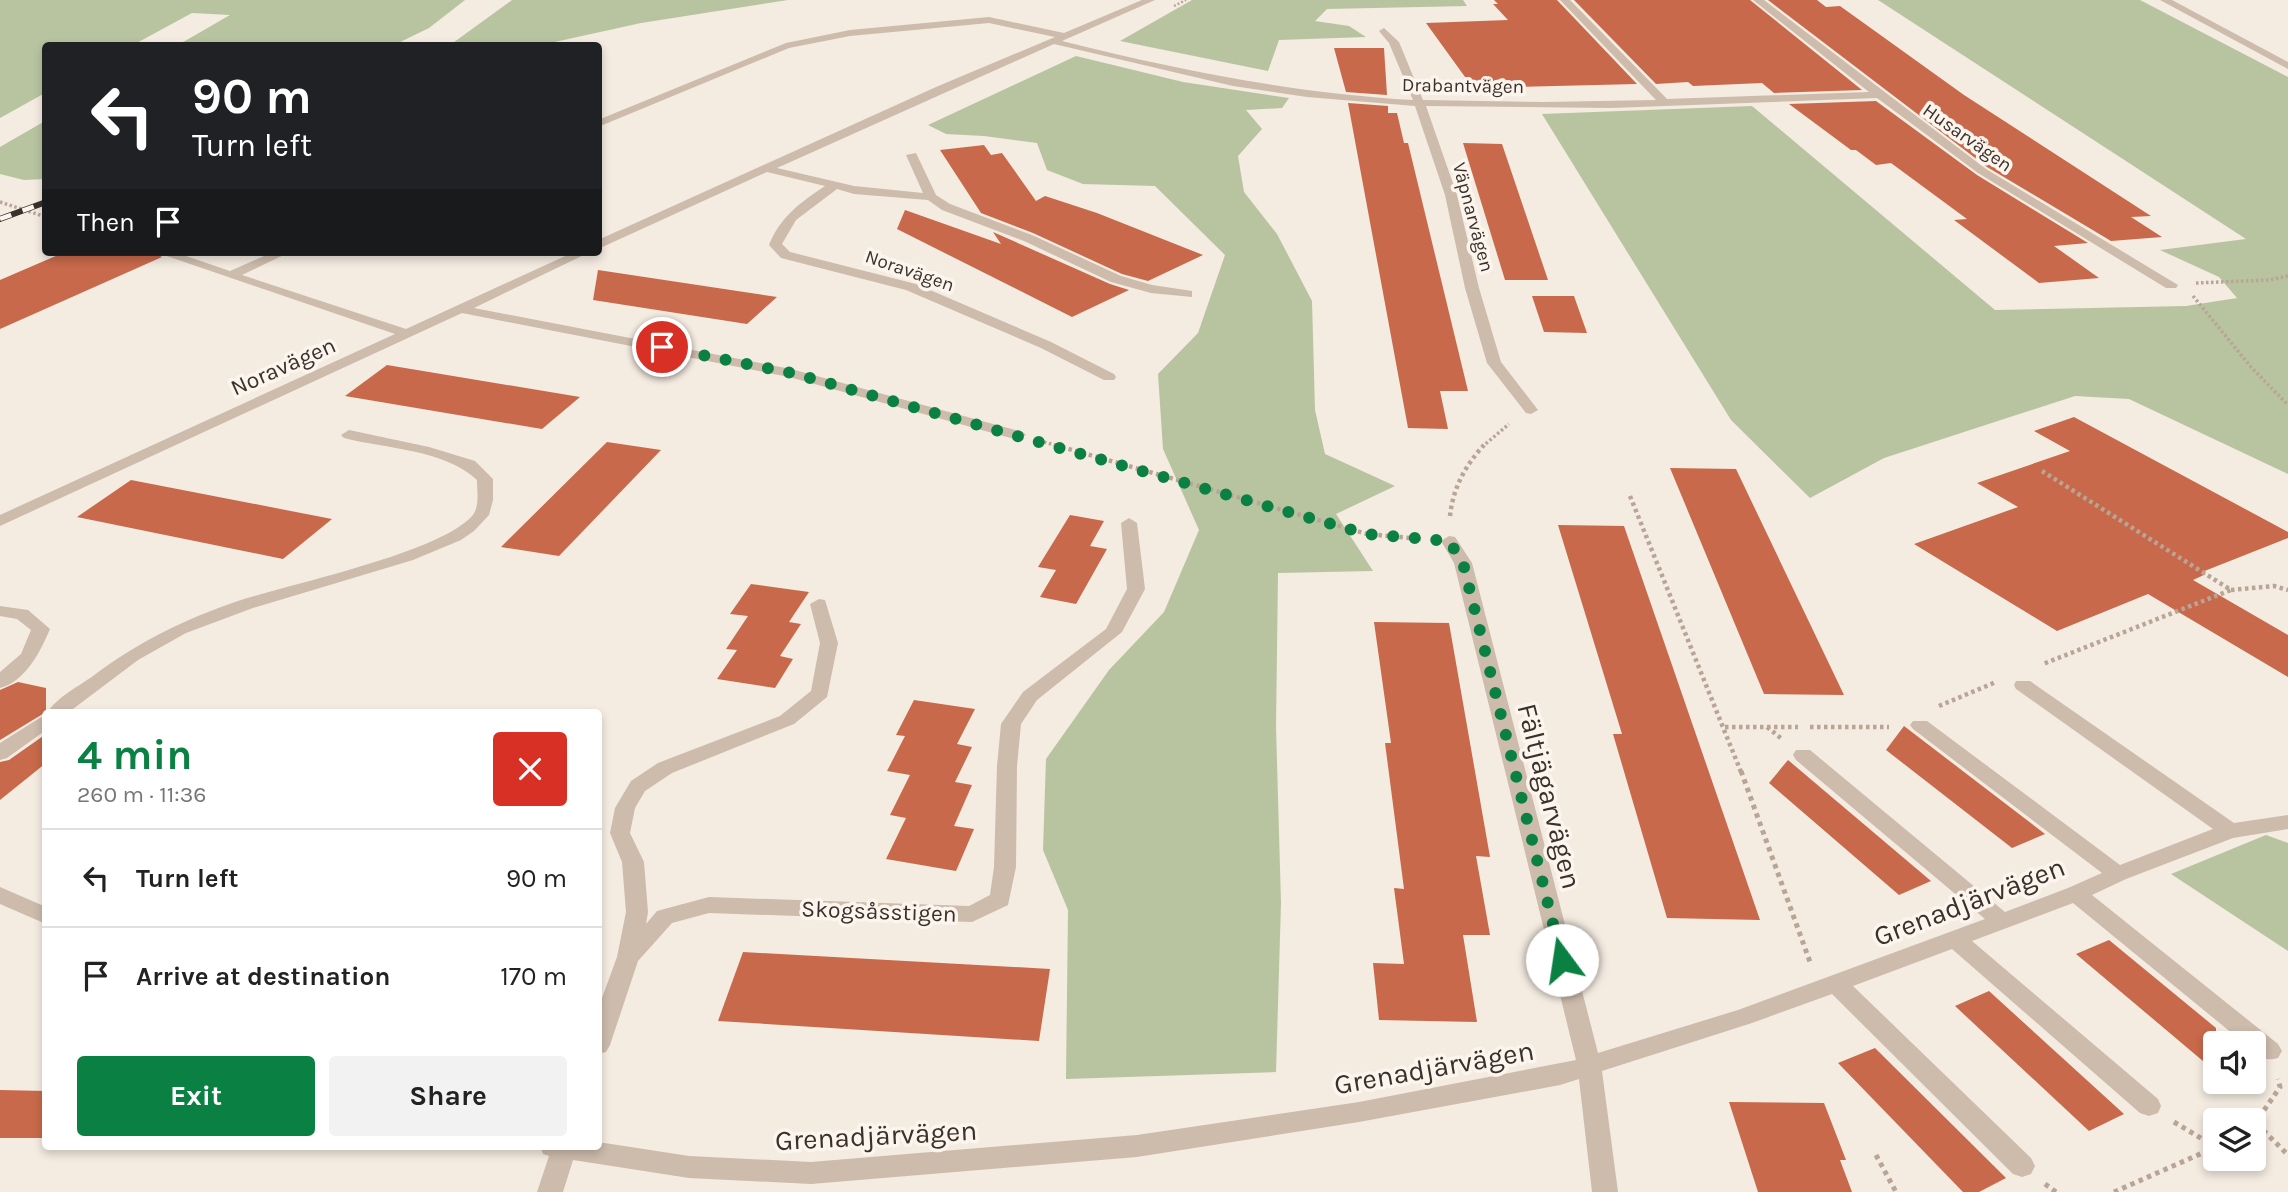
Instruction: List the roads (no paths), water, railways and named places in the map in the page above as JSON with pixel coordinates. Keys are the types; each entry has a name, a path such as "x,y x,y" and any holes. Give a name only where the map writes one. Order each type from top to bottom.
{"street":[{"path":"602,243 765,168 1150,0"},
{"path":"1565,0 1663,101"},
{"name":"Husarvägen","path":"1758,0 1982,171 2171,285"},
{"path":"2165,0 2288,66"},
{"path":"602,122 786,46 850,33 989,20 1065,36"},
{"name":"Väpnarvägen","path":"1384,31 1394,42 1419,102 1451,195 1472,288 1494,363 1531,410"},
{"name":"Drabantvägen","path":"1052,41 1229,83 1346,98 1542,104 1879,95"},
{"path":"912,155 931,197"},
{"path":"765,168 834,186 900,196 931,197 946,207 1028,238 1116,279 1151,289 1187,294"},
{"name":"Noravägen","path":"834,186 795,212 780,230 775,245 786,256 856,271 911,287 1046,345 1109,377"},
{"path":"174,256 408,334"},
{"path":"233,274 276,256"},
{"name":"Noravägen","path":"0,521 575,256"},
{"path":"461,309 792,373 1018,435"},
{"path":"61,709 150,644 178,630 251,604 406,556 448,539 478,519 486,504 485,479 469,464 429,452 349,435"},
{"name":"Skogsåsstigen","path":"628,957 665,917 709,905 972,914 1000,899 1005,867 1007,766 1011,724 1030,696 1113,632 1136,589 1129,523"},
{"name":"Fältjägarvägen","path":"1449,541 1463,563 1589,1066 1605,1192"},
{"name":"Skogsåsstigen","path":"602,1033 628,957 637,912 633,862 620,833 625,808 638,786 665,768 787,720 820,693 829,643 819,604"},
{"path":"0,611 22,614 41,629 29,657 0,682"},
{"path":"2016,681 2230,831"},
{"path":"0,753 42,723"},
{"path":"1920,725 2118,874"},
{"path":"1803,755 2002,921"},
{"name":"Grenadjärvägen","path":"579,1150 689,1167 811,1173 931,1165 1137,1146 1359,1112 1560,1075 1744,1017 2076,894 2118,874 2230,831 2288,822"},
{"path":"2076,894 2270,1051"},
{"path":"0,895 42,914"},
{"path":"1955,939 2149,1106"},
{"path":"1828,986 2022,1166"},
{"path":"550,1192 559,1150"}],"railway":[{"path":"0,219 42,203"}]}
